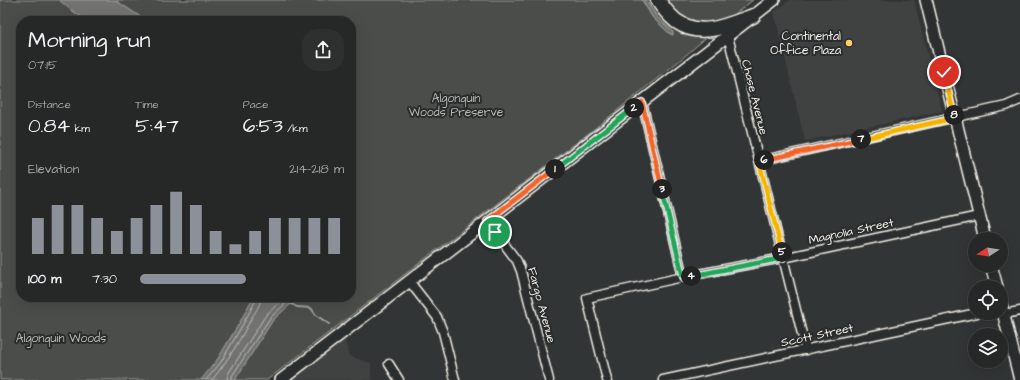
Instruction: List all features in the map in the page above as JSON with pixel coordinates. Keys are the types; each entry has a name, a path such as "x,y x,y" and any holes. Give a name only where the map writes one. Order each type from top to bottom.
{"highway":[{"path":"658,0 669,15 685,26 694,29 704,30 717,28 753,16"}],"main road":[{"path":"281,380 774,0"},
{"path":"926,0 983,232"},
{"path":"1005,320 1020,380"}],"street":[{"name":"Chase Avenue","path":"728,36 806,350"},
{"path":"759,161 955,118 1006,106 1020,100"},
{"path":"642,102 683,277"},
{"name":"Magnolia Street","path":"607,380 587,298 979,216"},
{"name":"Fargo Avenue","path":"487,221 517,261 521,271 549,380"},
{"path":"409,281 437,317 443,332 455,380"},
{"path":"1008,309 1020,310"},
{"name":"Scott Street","path":"663,380 968,315"},
{"path":"389,364 399,380"}],"shaded area":[{"path":"790,0 914,0 942,111 805,141 774,12"},
{"path":"345,339 349,356 371,363 371,378 373,380 292,380"}],"green space":[{"name":"Algonquin Woods Preserve","path":"0,0 642,0 653,18 673,32 657,17 646,0 651,0 708,36 589,133 267,380 0,380"},
{"path":"666,0 753,0 726,20 706,26 685,18 675,11"}],"water":[{"path":"59,0 115,0 139,16 80,16"},
{"path":"642,0 646,0 657,17 673,32 673,35 653,18"},
{"path":"250,302 292,302 273,320 235,380 201,380 217,360"}],"waterway":[{"path":"290,303 297,307 311,308 316,315 329,324"}],"place":[{"name":"Continental Office Plaza","path":"849,43"}],"route":[{"path":"495,232 487,221 642,102 683,277 783,258 759,161 955,118 944,72"}],"park label":[{"name":"Algonquin Woods","path":"61,338"}]}
